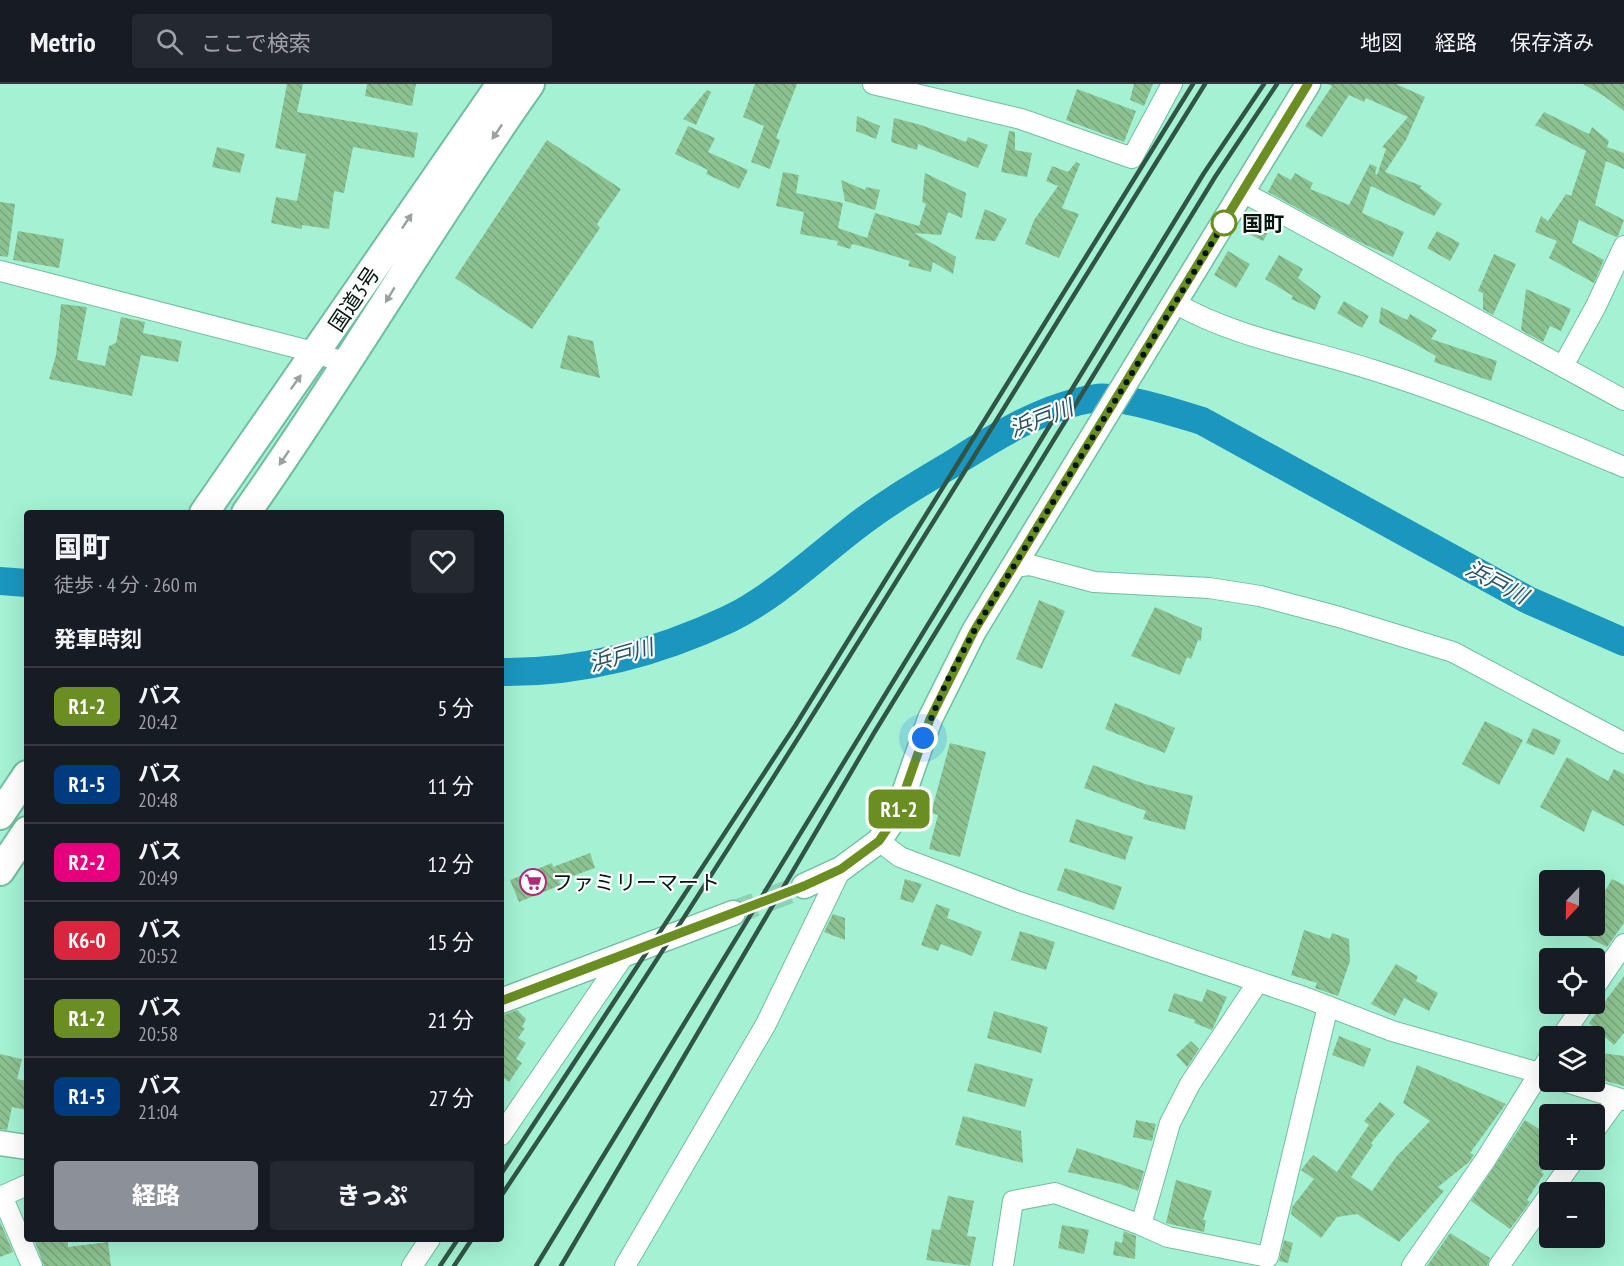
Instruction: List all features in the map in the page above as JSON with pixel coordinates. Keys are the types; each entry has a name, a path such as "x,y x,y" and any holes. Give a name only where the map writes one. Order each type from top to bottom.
{"highway":[{"name":"国道3号","path":"206,510 317,353 501,84"},
{"name":"国道3号","path":"254,502 348,364 413,258 530,84"},
{"path":"0,815 24,779"},
{"path":"0,871 24,835"}],"main road":[{"path":"804,886 841,869 879,841 896,816 930,719 946,683 1017,560 1172,310 1308,84"},
{"path":"504,1000 733,913"},
{"path":"0,1143 24,1147"}],"street":[{"path":"873,84 1021,119 1132,158 1172,84"},
{"path":"1243,192 1624,400"},
{"path":"1563,366 1596,306 1624,246"},
{"path":"0,271 317,353 348,364"},
{"path":"1172,310 1425,386 1624,467"},
{"path":"1017,560 1094,582 1209,588 1260,596 1453,652 1624,743"},
{"path":"879,841 900,857 928,868 1328,1006 1403,1035 1539,1074"},
{"path":"625,1266 761,1033 841,869"},
{"path":"1605,972 1624,944"},
{"path":"504,1131 625,954"},
{"path":"1141,1224 1170,1123 1191,1084 1258,982"},
{"path":"1003,1266 1012,1201 1055,1193 1141,1224 1168,1237 1268,1257 1328,1006"},
{"path":"1412,1266 1539,1082"},
{"path":"1598,1092 1621,1099 1605,1118"},
{"path":"24,1186 1,1196 32,1266"},
{"path":"1499,1266 1539,1209"},
{"path":"412,1266 428,1242"}],"building":[{"path":"287,84 303,84 297,112 418,133 414,158 353,147 344,193 334,191 329,229 302,225 302,229 271,223 276,197 297,201 306,154 275,148"},
{"path":"367,84 416,84 412,106 365,96"},
{"path":"755,84 797,84 776,138 780,140 770,169 751,162 764,126 743,117"},
{"path":"1134,84 1153,84 1144,106 1130,100"},
{"path":"1327,84 1396,84 1425,97 1406,140 1385,172 1422,186 1420,188 1442,204 1434,216 1371,186 1362,213 1404,232 1393,257 1357,241 1268,192 1278,173 1291,180 1295,173 1313,183 1310,189 1349,205 1370,164 1377,167 1375,173 1377,175 1386,149 1382,147 1408,117 1366,98 1364,102 1349,95 1322,137 1305,126 1332,86"},
{"path":"1583,84 1624,84 1624,111 1604,96"},
{"path":"1077,89 1136,111 1124,142 1066,120"},
{"path":"707,90 711,92 696,125 683,119"},
{"path":"1544,112 1589,134 1592,127 1609,141 1607,147 1624,153 1624,169 1606,161 1595,205 1624,220 1618,236 1579,220 1572,243 1604,260 1594,283 1549,258 1557,241 1535,232 1541,216 1548,221 1566,194 1571,196 1586,151 1535,125"},
{"path":"857,116 880,126 876,139 856,131"},
{"path":"894,118 921,125 966,142 968,137 988,145 978,168 918,144 917,150 891,142"},
{"path":"688,126 715,138 708,152 748,170 739,189 706,174 708,170 675,154"},
{"path":"1009,131 1015,132 1015,150 1032,153 1027,177 1001,172"},
{"path":"547,140 621,189 597,224 600,228 532,329 455,278"},
{"path":"217,147 245,154 240,173 212,167"},
{"path":"1076,162 1080,164 1062,208 1079,214 1059,258 1025,244 1034,220 1058,186 1046,181 1052,166 1068,172"},
{"path":"783,172 799,175 796,193 843,203 838,228 867,238 875,213 919,226 926,204 922,202 925,173 966,193 962,218 948,212 941,235 914,233 956,257 953,274 933,262 931,272 908,266 910,261 864,247 852,244 850,249 837,245 838,241 800,234 804,212 776,206"},
{"path":"841,180 865,190 866,187 880,190 875,210 845,201"},
{"path":"0,202 15,204 8,257 0,256"},
{"path":"985,209 1007,219 995,241 975,239"},
{"path":"1257,215 1273,223 1263,241 1247,233"},
{"path":"18,231 64,239 59,268 13,260"},
{"path":"1437,231 1460,243 1450,261 1427,248"},
{"path":"1228,251 1250,264 1236,288 1214,275"},
{"path":"1494,254 1516,264 1493,315 1483,309 1483,293 1478,291"},
{"path":"1279,255 1303,269 1298,278 1321,296 1315,310 1291,299 1293,296 1265,279"},
{"path":"1526,289 1571,309 1561,331 1550,326 1543,342 1521,330"},
{"path":"1344,301 1369,316 1362,328 1337,313"},
{"path":"61,304 87,307 77,360 105,366 109,346 116,343 121,317 145,322 143,333 182,341 178,362 141,355 132,396 49,379 56,355"},
{"path":"1381,307 1407,320 1410,314 1437,330 1431,339 1497,361 1491,381 1434,362 1436,356 1379,323"},
{"path":"568,335 593,341 600,378 560,368"},
{"path":"1039,600 1065,611 1042,669 1016,659"},
{"path":"1155,607 1202,628 1201,641 1198,640 1191,659 1187,657 1180,675 1131,656"},
{"path":"1115,703 1175,728 1165,753 1105,729"},
{"path":"1485,721 1523,740 1499,785 1462,764"},
{"path":"1533,728 1561,740 1554,755 1526,743"},
{"path":"950,743 986,752 960,857 929,849 938,815 931,813"},
{"path":"1567,757 1608,781 1614,769 1624,774 1624,826 1592,810 1584,832 1540,807"},
{"path":"1093,765 1145,784 1193,796 1185,830 1143,819 1146,811 1084,788"},
{"path":"1076,819 1133,837 1125,860 1069,842"},
{"path":"590,853 595,868 559,881 561,885 519,902 510,880 552,863 553,867"},
{"path":"1065,868 1122,887 1114,910 1057,890"},
{"path":"905,879 922,884 913,903 900,899"},
{"path":"1612,879 1624,885 1624,923 1607,947 1586,936 1605,936 1605,891"},
{"path":"936,904 950,909 947,918 982,932 972,956 941,944 938,951 921,945"},
{"path":"833,914 845,918 845,940 824,932"},
{"path":"1304,930 1330,939 1332,933 1349,939 1350,961 1338,996 1315,988 1317,983 1291,975"},
{"path":"1020,931 1055,942 1046,970 1011,960"},
{"path":"1396,964 1418,976 1416,981 1438,993 1429,1011 1404,998 1395,1016 1371,1004"},
{"path":"1624,976 1624,1033 1614,1045 1605,1037 1605,1026 1592,1026 1589,1023 1596,1014 1605,1014 1605,1002"},
{"path":"1207,989 1227,997 1212,1030 1194,1023 1195,1020 1168,1011 1174,993 1202,1002"},
{"path":"517,1010 526,1019 522,1027 525,1028 518,1038 526,1043 516,1059 522,1063 509,1082 504,1078 504,1015"},
{"path":"994,1011 1048,1027 1041,1053 987,1038"},
{"path":"1339,1036 1371,1049 1364,1067 1332,1055"},
{"path":"1191,1041 1199,1049 1187,1067 1176,1055"},
{"path":"1605,1053 1624,1056 1624,1086 1605,1081"},
{"path":"0,1054 22,1059 17,1079 24,1080 24,1109 12,1107 7,1130 0,1129"},
{"path":"975,1063 1033,1079 1025,1107 967,1091"},
{"path":"1417,1065 1506,1104 1470,1153 1474,1155 1469,1162 1438,1187 1444,1191 1399,1242 1357,1214 1337,1217 1321,1238 1291,1214 1292,1207 1314,1179 1301,1170 1313,1155 1337,1172 1369,1125 1364,1121 1380,1102 1395,1114 1371,1143 1373,1145 1351,1177 1372,1191 1396,1157 1430,1121 1403,1103"},
{"path":"963,1116 1021,1131 1023,1163 955,1145"},
{"path":"1136,1120 1156,1124 1152,1141 1133,1137"},
{"path":"1525,1120 1539,1129 1539,1170 1543,1170 1541,1172 1544,1174 1527,1200 1530,1202 1510,1229 1471,1201"},
{"path":"1077,1148 1144,1171 1138,1191 1120,1184 1068,1172"},
{"path":"1176,1180 1212,1191 1203,1220 1206,1220 1204,1232 1166,1223"},
{"path":"948,1196 974,1201 967,1236 976,1237 970,1266 926,1260 932,1229 940,1230"},
{"path":"0,1222 13,1252 0,1257"},
{"path":"1062,1225 1089,1230 1084,1254 1058,1248"},
{"path":"1124,1231 1136,1236 1135,1259 1113,1255 1115,1241 1122,1243"},
{"path":"1450,1233 1490,1258 1487,1266 1427,1266"},
{"path":"1284,1240 1293,1243 1288,1263 1279,1261"},
{"path":"35,1242 68,1242 68,1247 108,1242 111,1266 44,1266"}],"waterway":[{"name":"浜戸川","path":"504,672 560,669 618,659 674,642 729,619 778,589 877,511 986,443 1039,415 1076,402 1096,398 1119,399 1149,405 1202,421 1528,600 1624,642"},
{"name":"浜戸川","path":"0,581 24,583"}],"tunnel":[{"path":"733,913 804,886"}],"railway":[{"path":"504,1169 795,726 1193,84"},
{"path":"504,1191 682,921 770,782 1205,84"},
{"path":"536,1266 1204,173 1264,84"},
{"path":"561,1266 874,733 1215,177 1277,84"},
{"path":"440,1266 456,1242"},
{"path":"454,1266 470,1242"}],"bus line":[{"name":"R1-2","path":"504,1000 804,886 841,869 879,841 896,816 930,719 974,631 1308,84"}],"place":[{"name":"国町","path":"1224,223"},
{"name":"ファミリーマート","path":"533,882"}],"route":[{"path":"923,738 946,683 974,631 1224,223"}]}
